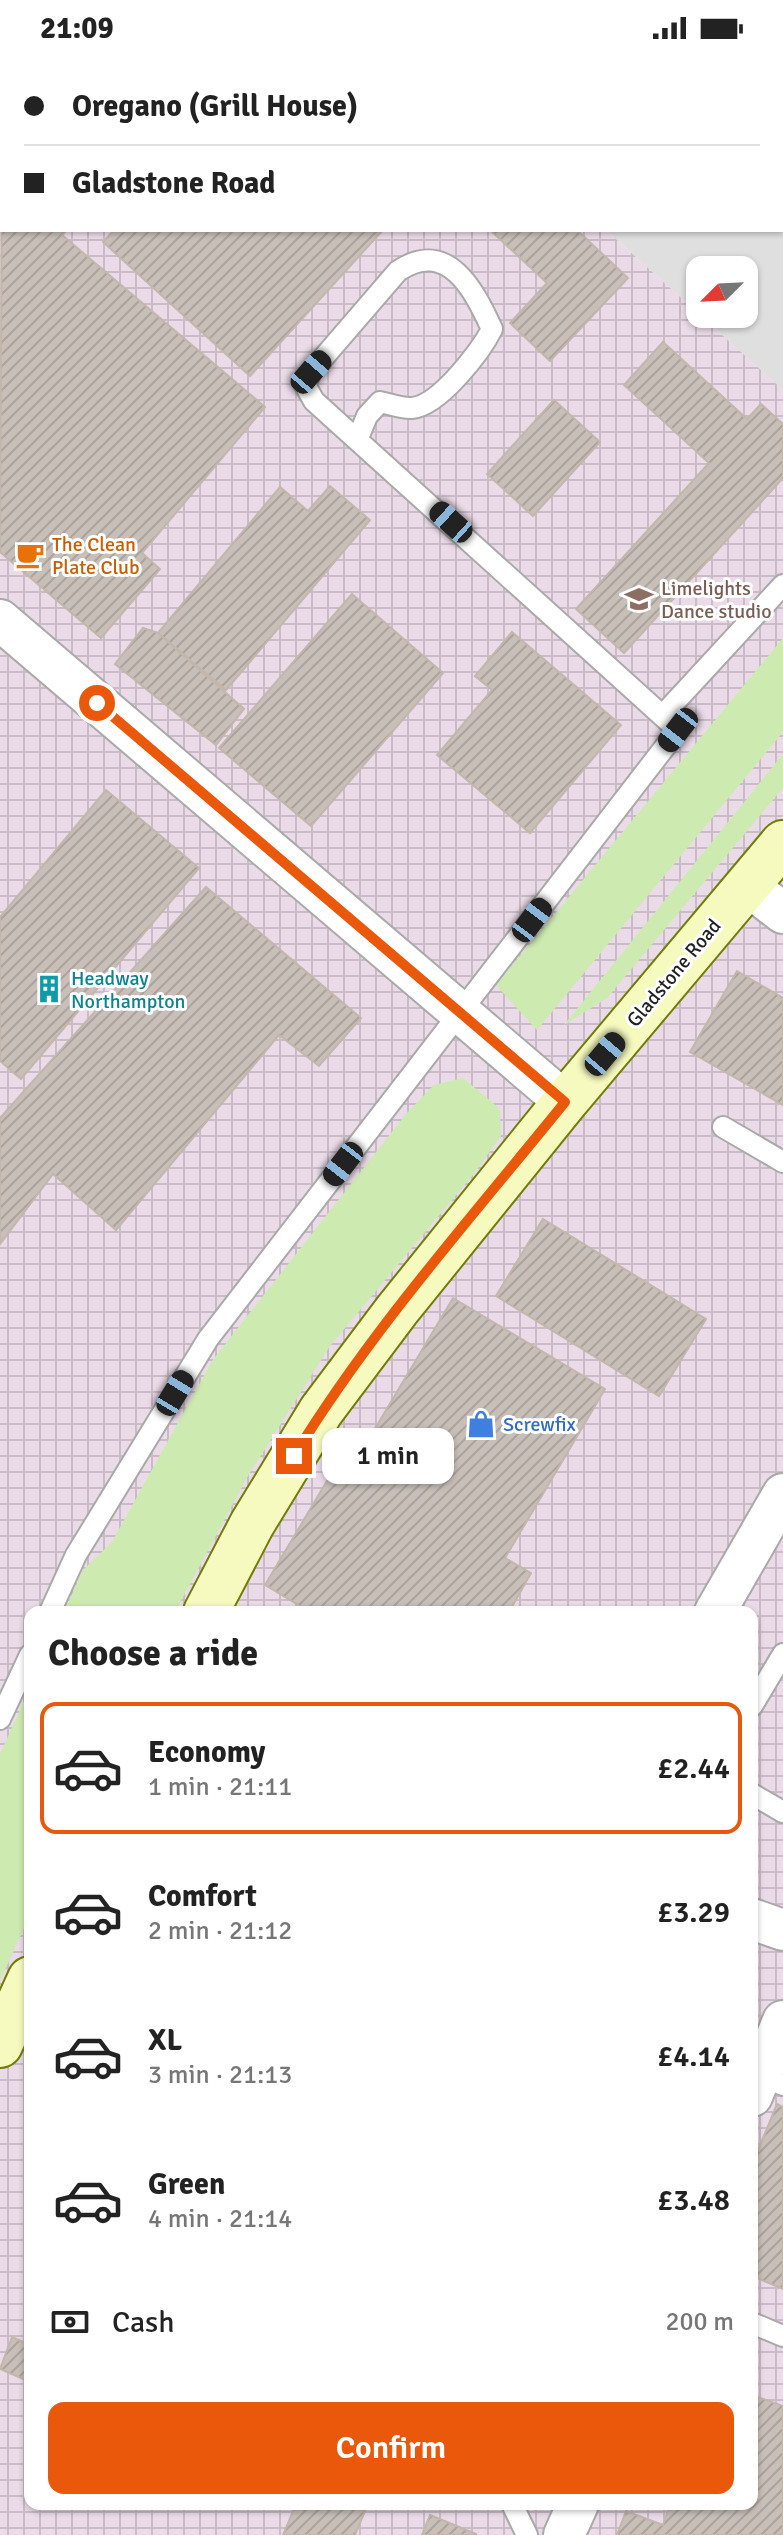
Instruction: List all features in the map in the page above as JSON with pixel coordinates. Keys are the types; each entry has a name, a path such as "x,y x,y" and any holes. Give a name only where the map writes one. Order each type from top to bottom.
{"street":[{"path":"0,620 565,1102"},
{"name":"Gladstone Road","path":"209,1606 252,1524 321,1411 397,1310 565,1102 783,843"},
{"path":"748,886 783,913"},
{"path":"718,1606 783,1494"},
{"path":"758,1921 783,1930"},
{"path":"0,2045 24,1992"},
{"path":"765,2086 783,2021"},
{"path":"564,2535 575,2510"}],"lane":[{"path":"53,1606 76,1555 208,1339 678,730 314,401 305,385 311,372 398,271 416,260 438,261 471,284 492,329 482,348 434,399 413,408 380,402 367,416 358,438"},
{"path":"663,715 783,585"},
{"path":"723,1127 783,1162"},
{"path":"758,1696 783,1654"},
{"path":"0,1719 24,1668"},
{"path":"758,1797 783,1812"},
{"path":"758,2326 783,2336"},
{"path":"515,2510 527,2535"}],"shaded area":[{"path":"0,232 608,232 686,302 686,328 714,328 783,390 783,2535 0,2535"},
{"path":"608,232 783,232 783,390 714,328 758,328 758,256 686,256 686,302"}],"green space":[{"path":"783,638 783,732 537,1030 496,985"},
{"path":"783,754 783,788 607,998 564,1025"},
{"path":"463,1078 500,1109 501,1136 473,1175 330,1346 248,1476 178,1606 67,1606 83,1570 112,1542 212,1361 406,1114 434,1085"},
{"path":"24,1701 24,1928 0,1981 0,1754"}],"building":[{"path":"2,232 65,232 62,235 265,407 142,553 160,569 101,638 0,552"},
{"path":"112,232 381,232 250,376 103,242"},
{"path":"492,232 579,232 628,278 550,361 510,323 547,283"},
{"path":"663,342 747,419 761,404 783,424 783,478 624,653 576,609 709,463 624,385"},
{"path":"554,400 600,442 533,516 487,474"},
{"path":"330,486 370,520 226,690 158,633 280,487 308,511"},
{"path":"352,594 443,673 311,826 219,748"},
{"path":"143,628 158,633 244,709 216,745 115,664"},
{"path":"512,632 621,725 530,833 437,755 492,690 475,676"},
{"name":"Headway Northampton","path":"106,790 199,868 21,1079 0,1061 0,917"},
{"path":"206,887 361,1018 319,1066 279,1035 116,1230 53,1174 0,1244 0,1118"},
{"path":"737,971 783,998 783,1105 690,1052"},
{"path":"543,1219 706,1319 659,1396 496,1296"},
{"name":"Screwfix","path":"453,1298 605,1389 505,1558 531,1573 512,1606 300,1606 265,1585 340,1459 352,1467"},
{"path":"777,2104 783,2107 783,2289 758,2279 758,2150"},
{"path":"12,2337 24,2342 24,2379 0,2369"},
{"path":"758,2397 783,2406 783,2535 617,2535 626,2511 663,2525 668,2510 758,2510"},
{"path":"293,2510 365,2510 355,2535 283,2535"},
{"path":"430,2515 476,2534 476,2535 422,2535"}],"place":[{"name":"The Clean Plate Club","path":"30,555"},
{"name":"Limelights Dance studio","path":"639,599"},
{"name":"Headway Northampton","path":"49,989"},
{"name":"Screwfix","path":"481,1424"}],"route":[{"path":"97,703 565,1102 397,1310 321,1411 294,1456"}]}
